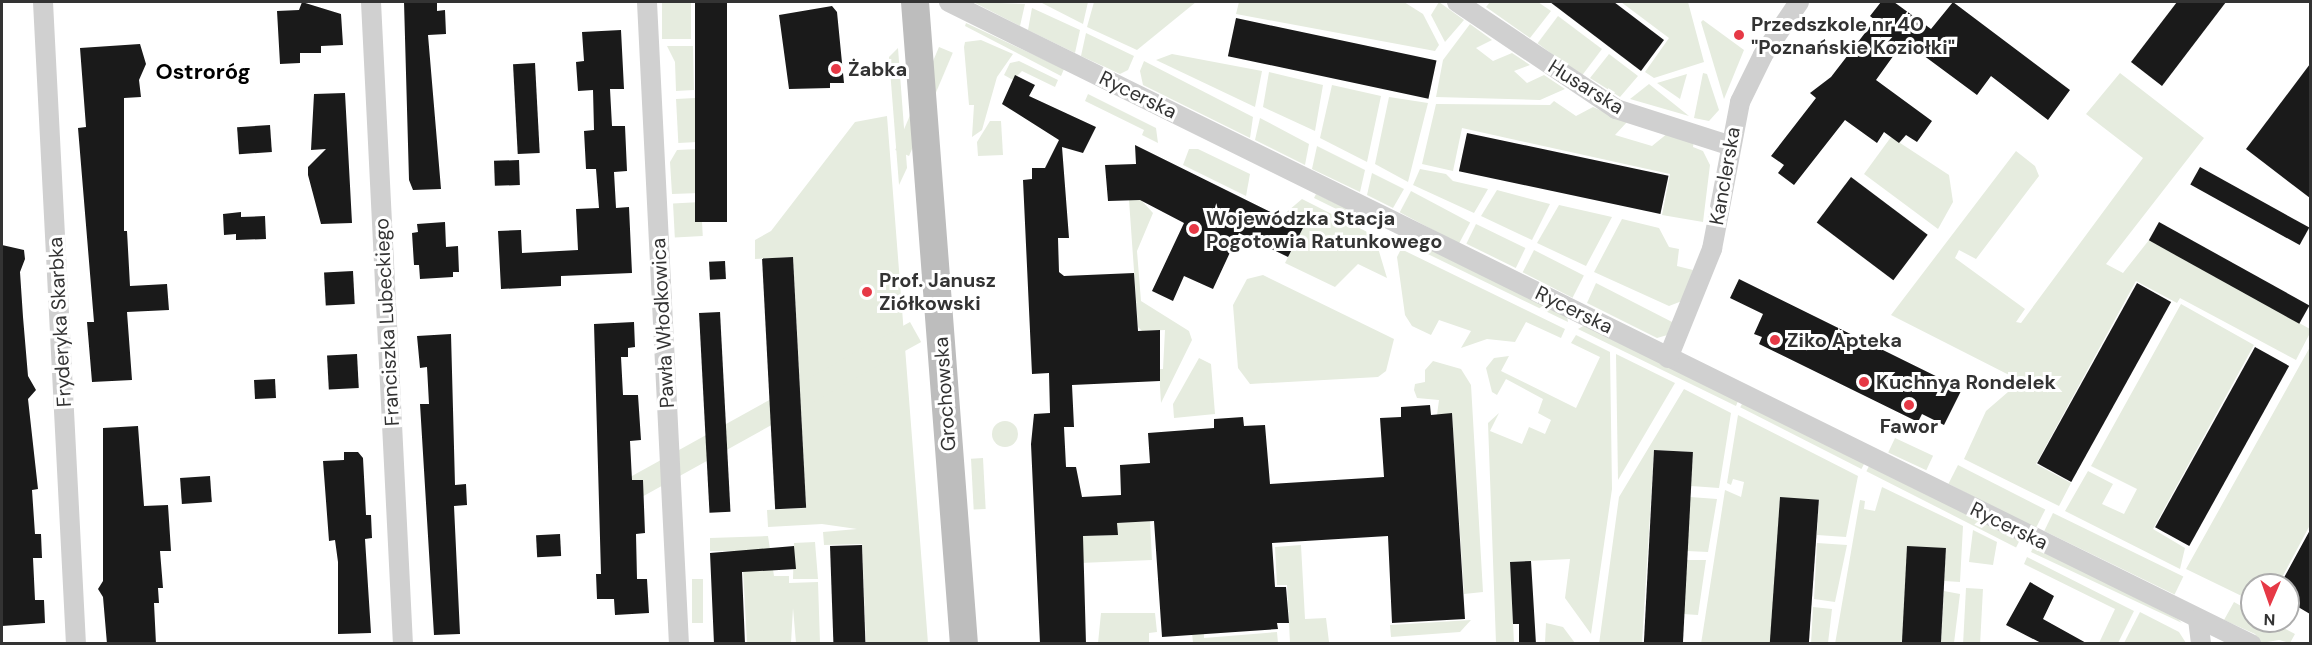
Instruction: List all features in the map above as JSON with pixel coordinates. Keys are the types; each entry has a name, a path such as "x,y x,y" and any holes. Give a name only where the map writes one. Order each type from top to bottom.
{"street":[{"name":"Fryderyka Skarbka","path":"43,2 76,644"},
{"name":"Franciszka Lubeckiego","path":"371,2 403,644"},
{"name":"Pawła Włodkowica","path":"647,2 679,644"},
{"name":"Grochowska","path":"915,2 964,644"},
{"name":"Rycerska","path":"949,2 2251,644"},
{"name":"Husarska","path":"1457,2 1616,109 1728,145"},
{"name":"Kanclerska","path":"1668,358 1712,249 1728,145 1744,93 1799,2"},
{"path":"2198,619 2201,644"}],"shaded area":[{"path":"662,2 691,2 691,39 662,39"},
{"path":"973,2 1025,4 1020,26"},
{"path":"1040,2 1088,2 1083,24"},
{"path":"1094,2 1196,2 1137,50 1087,27"},
{"path":"1239,2 1404,2 1423,14 1439,45 1435,51 1236,14"},
{"path":"1439,2 1464,20 1445,42 1431,15"},
{"path":"1490,2 1538,2 1551,11 1530,38 1486,7"},
{"path":"1621,2 1688,2 1704,62 1654,78 1645,72 1669,38"},
{"path":"1032,8 1080,30 1075,53 1028,30"},
{"path":"1558,16 1602,49 1581,76 1538,43"},
{"path":"1703,20 1744,50 1724,99 1701,22"},
{"path":"966,23 1064,69 1061,76 965,26"},
{"path":"1470,24 1492,40 1476,48 1493,61 1512,53 1530,65 1514,71 1527,83 1544,75 1565,89 1540,100 1436,97 1443,60"},
{"path":"1086,33 1134,56 1128,70 1120,74 1081,56"},
{"path":"981,40 1013,54 997,77 982,130 972,137 974,105 969,105 964,47 965,42"},
{"path":"667,46 693,46 694,90 676,91 675,62"},
{"path":"939,47 953,53 909,156 895,150"},
{"path":"898,48 907,168 899,185 889,57"},
{"path":"1172,54 1262,71 1255,107 1156,60"},
{"path":"1609,54 1638,76 1620,97 1590,78"},
{"path":"1019,61 1058,80 1055,87 1022,71 1013,80 1004,75 1010,63"},
{"path":"1144,61 1253,117 1250,138 1143,85 1140,71"},
{"path":"1269,72 1323,85 1315,131 1263,107"},
{"path":"1703,73 1707,74 1719,110 1709,121 1694,118"},
{"path":"2120,73 2204,138 2106,264 2123,273 2149,240 2310,329 2310,333 2296,360 2180,298 2177,303 2136,281 2036,464 2071,483 2059,506 1964,459 1986,411 2008,392 2015,378 1891,315 2016,151 2035,166 2039,176 1976,259 1959,250 1955,258 2025,309 2016,322 2021,323 2143,158 2086,114"},
{"path":"1687,74 1680,99 1657,83"},
{"path":"1649,84 1689,116 1630,99"},
{"path":"1332,85 1381,96 1367,162 1320,138"},
{"path":"1088,94 1156,128 1158,143 1142,135 1144,130 1085,101"},
{"path":"1389,97 1428,103 1408,182 1375,164"},
{"path":"695,98 697,142 678,143 676,99"},
{"path":"1554,101 1576,116 1593,107 1627,122 1615,135 1652,146 1668,133 1694,140 1693,147 1703,151 1710,165 1703,222 1662,215 1670,174 1462,128 1453,171 1422,164 1436,104 1550,105"},
{"path":"887,116 928,643 866,643 862,544 824,545 823,532 857,529 822,524 768,527 767,510 806,508 793,257 755,259 755,240 771,231 855,122"},
{"path":"1260,118 1309,144 1305,165 1255,140"},
{"path":"990,121 1001,121 1003,155 978,156 977,142"},
{"path":"1891,137 1949,175 1953,202 1938,229 1864,174"},
{"path":"1317,146 1365,170 1360,192 1312,169"},
{"path":"698,149 700,193 672,194 670,162 677,150"},
{"path":"1189,149 1198,149 1250,174 1246,196 1183,165"},
{"path":"1420,169 1446,174 1453,181 1488,189 1474,213 1413,185"},
{"path":"1372,173 1404,189 1393,208 1367,195"},
{"path":"1497,190 1550,204 1532,240 1481,216"},
{"path":"1411,191 1470,222 1459,244 1400,212"},
{"path":"1316,194 1384,226 1381,231 1314,198"},
{"path":"1302,199 1383,240 1378,248 1387,278 1358,264 1335,287 1285,263 1303,228 1282,216"},
{"path":"1129,200 1141,200 1153,213 1137,251 1141,301 1189,331 1192,340 1161,403 1159,369 1163,369 1165,330 1142,331 1138,327"},
{"path":"701,202 703,236 675,237 673,203"},
{"path":"1559,205 1612,217 1586,266 1537,243"},
{"path":"1622,219 1659,228 1669,247 1679,249 1677,266 1693,270 1682,301 1669,306 1594,272"},
{"path":"1476,224 1525,248 1516,268 1466,244"},
{"path":"1406,236 1567,316 1568,322 1403,242"},
{"path":"1401,249 1565,329 1561,338 1526,322 1515,342 1487,339 1461,348 1471,331 1439,320 1431,335 1412,326 1405,315 1397,257"},
{"path":"1534,250 1584,275 1573,298 1523,272"},
{"path":"1263,275 1394,339 1386,371 1378,377 1250,384 1238,368 1233,305 1247,279"},
{"path":"1596,283 1676,324 1671,334 1657,338 1587,303"},
{"path":"2181,304 2254,345 2153,529 2185,548 2180,569 2065,511 2088,471 2113,484 2102,504 2124,514 2137,489 2091,466"},
{"path":"910,322 921,342 640,498 628,478"},
{"path":"1585,325 1738,401 1736,406 1578,329"},
{"path":"1576,335 1610,352 1612,489 1591,634 1565,598 1570,559 1510,562 1514,643 1496,643 1488,423 1499,413 1490,431 1522,444 1529,427 1545,434 1551,420 1538,413 1543,399 1506,379 1497,395 1492,392 1486,368 1494,358 1509,356 1501,371 1576,408 1600,357 1571,343"},
{"path":"2310,347 2310,525 2284,573 2240,573 2240,595 2186,569"},
{"path":"1616,354 1675,383 1618,480"},
{"path":"1199,358 1211,364 1215,414 1174,418 1173,404"},
{"path":"1433,361 1461,369 1471,385 1483,592 1464,594 1452,414 1437,415 1439,400 1417,398 1414,390 1415,384 1425,382 1425,370"},
{"path":"1684,389 1731,413 1719,488 1691,486 1693,452 1654,450 1642,643 1599,644 1619,497"},
{"path":"1743,402 1864,464 1861,469 1740,407"},
{"path":"1738,415 1858,476 1846,537 1817,535 1819,500 1780,498 1772,643 1701,644 1725,490 1741,497 1744,482 1733,479 1731,485 1727,483"},
{"path":"1005,421 1014,425 1018,434 1014,443 1005,447 996,443 992,434 996,425"},
{"path":"1895,438 1933,456 1926,470 1888,453"},
{"path":"983,458 986,509 974,510 971,459"},
{"path":"1870,464 2020,540 2016,547 1866,471"},
{"path":"1958,465 2045,509 2036,528 1948,484"},
{"path":"1882,487 1963,526 1960,582 1944,581 1946,548 1901,643 1835,644 1860,500 1865,501 1864,509 1875,511"},
{"path":"1690,497 1717,499 1708,552 1687,551"},
{"path":"2053,513 2183,577 2175,595 2044,531"},
{"path":"1150,521 1152,560 1080,563 1078,536 1117,535 1117,523"},
{"path":"1973,530 1997,542 1993,565 1969,562"},
{"path":"768,536 774,576 789,576 789,583 818,582 820,643 796,643 793,608 791,643 747,643 742,551 710,551 710,538"},
{"path":"815,542 818,579 793,579 794,543"},
{"path":"1817,543 1847,545 1835,602 1814,599"},
{"path":"1301,545 1305,619 1326,618 1329,642 1290,643 1287,585 1277,585 1275,547"},
{"path":"2034,546 2178,619 2182,623 2031,552"},
{"path":"2027,557 2134,611 2118,643 2099,643 2115,609 2024,564"},
{"path":"1686,560 1706,560 1698,615 1683,614"},
{"path":"692,579 703,579 703,623 692,623"},
{"path":"1966,588 1983,589 1980,644 1963,643"},
{"path":"1944,591 1960,594 1954,643 1941,643"},
{"path":"2234,602 2240,605 2240,627 2224,620"},
{"path":"1813,607 1832,609 1828,643 1811,644"},
{"path":"2140,612 2179,632 2186,643 2124,643"},
{"path":"1101,613 1155,613 1157,632 1149,633 1149,643 1098,643"},
{"path":"1471,620 1460,632 1391,637 1390,625"},
{"path":"1546,623 1563,627 1575,643 1545,643"},
{"path":"1204,632 1204,638 1277,632 1278,643 1193,643 1192,633"},
{"path":"2253,633 2295,634 2290,643 2279,640 2261,643"}],"building":[{"path":"302,2 341,14 343,45 321,46 321,53 300,53 300,63 280,64 277,11 299,10"},
{"path":"404,2 437,2 437,11 445,10 446,34 428,35 441,189 413,190 409,180"},
{"path":"695,2 727,2 727,222 695,222"},
{"path":"1550,2 1614,2 1664,40 1641,71"},
{"path":"1881,2 1894,2 1931,29 1953,2 2070,90 2048,120 1991,76 1977,95 1904,41 1876,80 1932,121 1917,142 1906,135 1899,143 1884,132 1877,143 1845,120 1794,185 1778,173 1784,165 1771,156 1816,98 1810,93 1831,77 1875,20 1870,16"},
{"path":"2177,2 2226,2 2162,86 2131,62"},
{"path":"832,6 837,12 844,83 830,83 830,88 789,89 779,15"},
{"path":"1236,18 1437,61 1428,99 1228,56"},
{"path":"621,30 624,89 610,89 612,126 625,126 627,171 614,172 616,208 629,207 632,273 561,276 561,286 501,289 498,231 521,230 522,253 578,250 576,209 599,208 596,169 586,169 584,131 594,130 593,90 578,91 576,62 584,61 582,32"},
{"path":"140,44 146,64 139,80 141,97 124,98 124,231 127,231 130,286 167,284 169,310 127,312 132,380 92,382 87,322 94,322 78,128 86,127 80,48"},
{"path":"535,63 540,153 518,154 513,64"},
{"path":"2310,64 2310,198 2246,149"},
{"path":"1015,75 1035,85 1029,96 1096,127 1083,153 1062,147 1069,238 1058,238 1059,272 1064,276 1134,273 1138,331 1160,330 1160,381 1072,385 1074,427 1064,427 1066,467 1076,467 1082,497 1121,495 1120,465 1150,463 1148,433 1214,428 1214,419 1243,417 1244,426 1265,425 1270,484 1384,477 1380,418 1401,417 1401,407 1430,405 1431,415 1452,413 1465,619 1392,623 1388,536 1272,543 1275,587 1286,587 1289,623 1277,623 1278,629 1162,637 1154,521 1117,523 1118,535 1083,536 1086,644 1040,644 1031,444 1034,414 1050,413 1049,373 1032,374 1023,180 1032,179 1032,168 1045,168 1059,140 1002,104"},
{"path":"345,93 352,223 321,224 308,175 308,167 326,149 311,150 314,94"},
{"path":"270,125 272,152 239,154 237,127"},
{"path":"1467,133 1668,176 1660,214 1459,171"},
{"path":"1135,145 1303,228 1288,257 1239,233 1213,289 1184,276 1173,301 1152,291 1184,223 1140,200 1108,201 1105,165 1136,164"},
{"path":"519,160 520,185 495,186 494,161"},
{"path":"2200,167 2309,228 2300,245 2190,184"},
{"path":"1851,177 1928,235 1893,280 1817,223"},
{"path":"241,212 241,217 265,216 266,239 236,240 236,234 224,235 223,214"},
{"path":"445,222 446,247 458,246 459,272 453,272 453,277 420,279 419,265 414,265 412,233 418,232 417,224"},
{"path":"2159,222 2309,305 2299,324 2149,240"},
{"path":"2,245 24,250 25,259 20,272 28,376 36,390 28,399 38,489 32,490 35,534 41,534 42,558 33,558 35,600 44,600 45,623 2,626"},
{"path":"793,257 806,508 775,509 762,259"},
{"path":"725,261 726,279 710,280 709,262"},
{"path":"353,271 355,304 326,305 324,273"},
{"path":"1739,279 1962,389 1944,425 1922,414 1918,422 1759,344 1762,337 1754,334 1763,314 1730,298"},
{"path":"2137,283 2171,302 2071,482 2037,463"},
{"path":"720,312 730,512 709,513 699,313"},
{"path":"634,322 635,347 628,348 628,357 621,357 623,395 638,395 641,440 630,441 632,480 643,480 645,533 636,534 637,579 647,579 649,613 615,615 614,599 597,599 596,574 601,574 594,324"},
{"path":"451,334 455,485 466,484 467,505 454,506 460,634 434,635 420,404 429,404 427,367 420,368 417,336"},
{"path":"2255,347 2289,366 2189,546 2155,527"},
{"path":"357,354 359,388 329,390 327,356"},
{"path":"275,379 276,398 255,399 254,380"},
{"path":"138,426 144,506 168,505 171,551 160,551 163,588 158,588 159,603 154,603 156,644 107,644 103,597 98,589 103,581 103,428"},
{"path":"1654,450 1693,452 1683,644 1644,644"},
{"path":"344,452 358,452 363,458 366,515 371,515 372,538 365,539 371,633 338,634 338,562 335,540 329,541 323,461 344,460"},
{"path":"210,476 212,502 182,504 180,478"},
{"path":"1780,497 1819,500 1809,644 1770,644"},
{"path":"2310,530 2310,614 2300,608 2300,573 2287,573"},
{"path":"560,534 561,556 537,557 536,535"},
{"path":"862,545 865,644 833,644 830,546"},
{"path":"794,546 796,569 742,572 745,644 714,644 710,553"},
{"path":"1907,546 1946,548 1941,644 1902,644"},
{"path":"1531,561 1536,644 1519,644 1519,624 1513,624 1510,562"},
{"path":"2030,582 2054,596 2043,619 2088,644 2043,644 2006,625"}],"place":[{"name":"Przedszkole nr 40 \"Poznańskie Koziołki\"","path":"1739,35"},
{"name":"Żabka","path":"836,69"},
{"name":"Wojewódzka Stacja Pogotowia Ratunkowego","path":"1194,229"},
{"name":"Prof. Janusz Ziółkowski","path":"867,292"},
{"name":"Ziko Apteka","path":"1775,340"},
{"name":"Kuchnya Rondelek","path":"1864,382"},
{"name":"Fawor","path":"1909,405"}],"district":[{"name":"Ostroróg","path":"203,72"}]}
